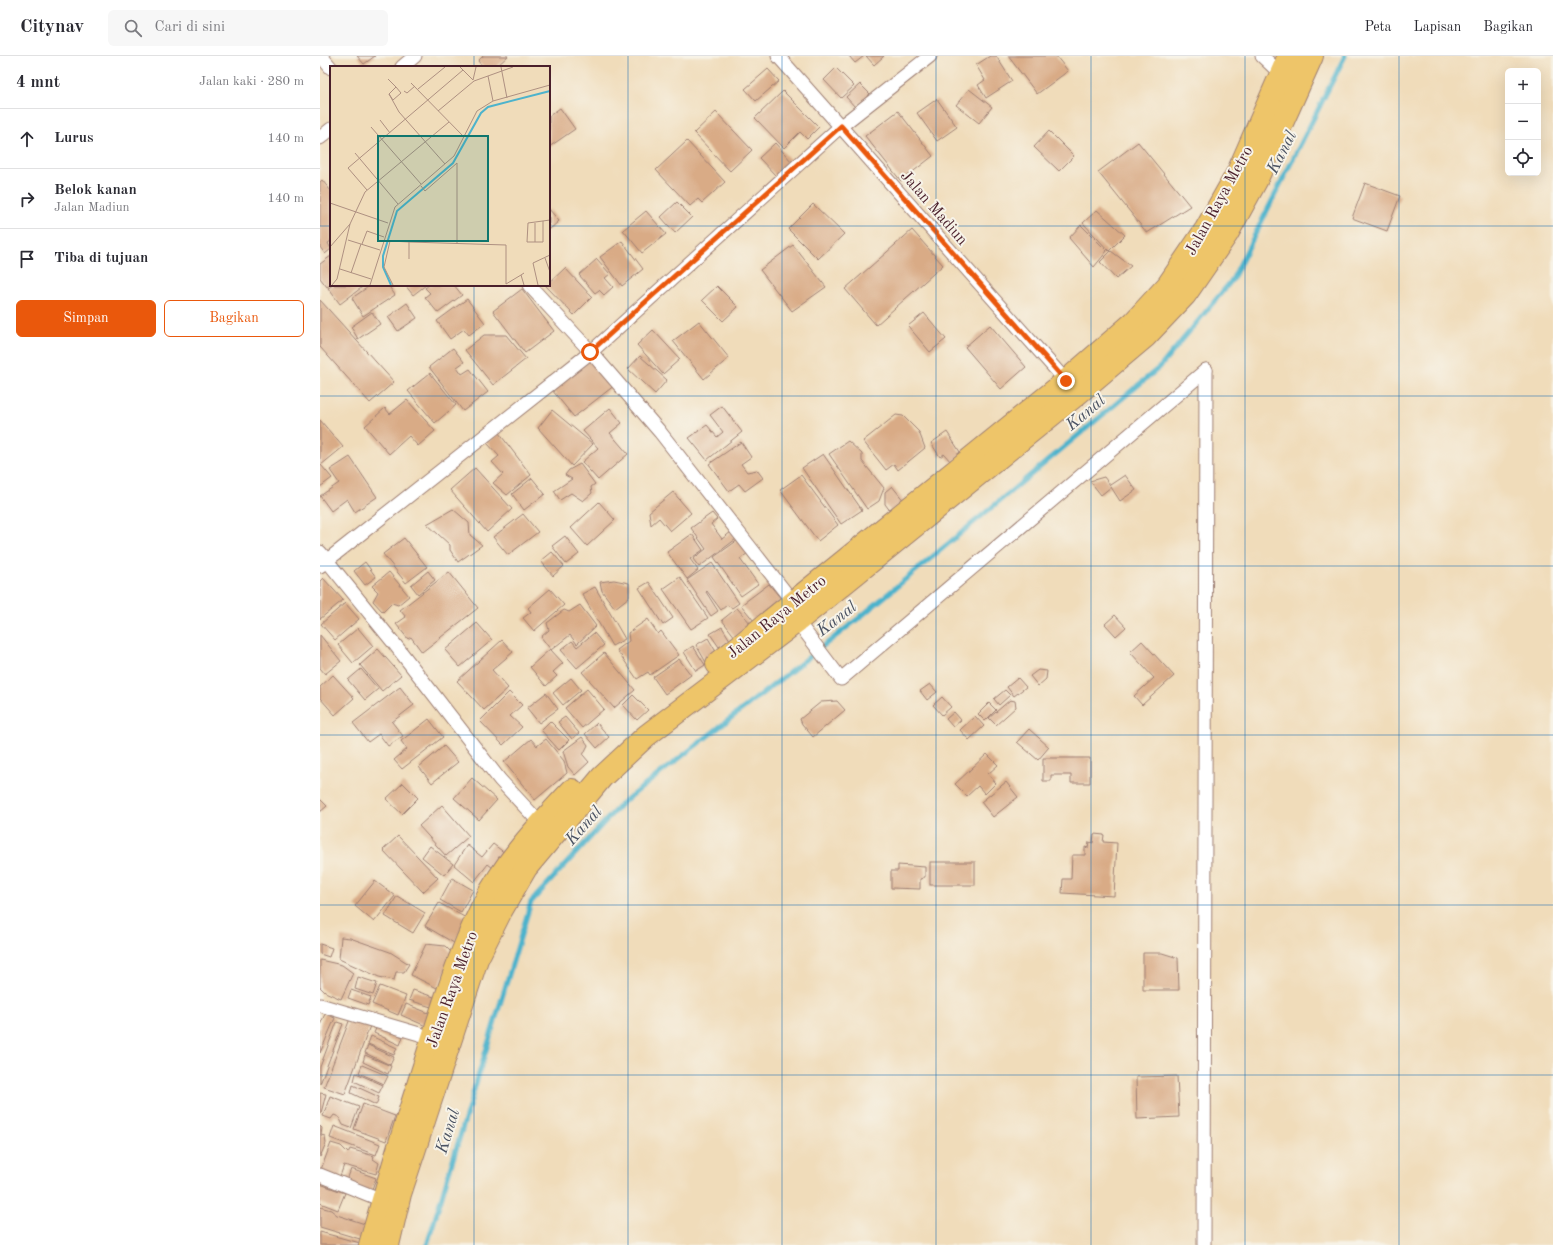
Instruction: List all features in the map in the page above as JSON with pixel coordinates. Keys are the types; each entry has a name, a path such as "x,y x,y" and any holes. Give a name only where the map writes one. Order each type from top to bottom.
{"highway":[{"path":"388,1245 400,1194 477,959 501,911 526,868 602,777 646,736 795,612 1076,396 1146,336 1185,295 1227,234 1256,180 1290,72 1311,56"},
{"name":"Jalan Raya Metro","path":"370,1245 382,1200 432,1038 458,960 482,906 509,862 540,823 594,768 795,612 1134,322 1168,285 1206,230 1290,72"}],"street":[{"path":"321,56 330,67"},
{"path":"403,66 415,56"},
{"name":"Jalan Madiun","path":"778,56 1066,381"},
{"path":"540,823 500,780 323,559 590,352 841,126 930,56"},
{"path":"1262,56 1290,72"},
{"path":"320,138 330,130"},
{"path":"530,286 660,432 795,612 841,679 1206,370 1204,1245"},
{"path":"320,1005 432,1038"},
{"path":"320,1176 382,1200"}],"building":[{"path":"357,56 375,56 364,64"},
{"path":"483,56 508,56 497,66 482,66 478,61"},
{"path":"849,56 864,56 855,63"},
{"path":"866,56 884,56 874,65"},
{"path":"990,56 996,56 1012,81 986,98 978,85 985,80 976,65"},
{"path":"1008,56 1056,56 1068,71 1037,94"},
{"path":"836,68 854,86 841,98 824,80"},
{"path":"768,69 779,81 756,101 745,89"},
{"path":"860,84 870,94 855,107 846,97"},
{"path":"969,89 992,107 979,123 956,105"},
{"path":"783,91 819,127 807,139 800,132 784,148 755,118"},
{"path":"937,99 957,127 937,141 917,113"},
{"path":"560,108 575,129 550,146 550,115"},
{"path":"898,111 933,156 901,181 865,136"},
{"path":"716,112 752,150 730,171 694,133"},
{"path":"1049,131 1074,156 1059,171 1034,147"},
{"path":"687,141 725,182 702,203 698,199 690,206 656,170"},
{"path":"1138,142 1190,206 1147,233 1098,172"},
{"path":"775,143 792,162 776,176 759,158"},
{"path":"322,180 330,190 330,242 328,243 330,250 325,254 320,247 320,182"},
{"path":"1365,183 1400,196 1387,231 1352,218"},
{"path":"677,202 692,217 675,233 661,217"},
{"path":"813,204 844,234 818,259 788,229"},
{"path":"550,210 559,221 550,229"},
{"path":"1097,210 1125,235 1109,251 1083,223"},
{"path":"646,211 666,234 642,253 623,230"},
{"path":"1081,225 1107,251 1094,267 1069,238"},
{"path":"912,230 943,265 876,325 845,289"},
{"path":"622,241 643,269 622,286 600,257"},
{"path":"793,245 826,287 792,311 760,270"},
{"path":"1111,251 1131,266 1116,279 1100,262"},
{"path":"330,257 330,285 327,287 320,278 320,264"},
{"path":"597,259 610,274 605,278 613,287 604,295 599,290 595,293 579,275"},
{"path":"565,268 592,297 574,315 546,286 550,286 550,282"},
{"path":"331,286 364,286 340,304 328,288"},
{"path":"370,286 389,286 395,295 363,316 352,298"},
{"path":"406,286 425,286 413,295"},
{"path":"428,286 455,286 462,295 438,313 425,297 430,293 425,288"},
{"path":"717,286 738,307 723,321 702,300"},
{"path":"522,289 554,331 525,353 493,311"},
{"path":"467,299 485,323 469,335 464,329 450,339 437,321"},
{"path":"320,300 394,382 370,403 320,347"},
{"path":"407,303 417,318 398,331 388,317"},
{"path":"372,312 380,324 358,339 351,327"},
{"path":"924,313 946,339 930,352 908,326"},
{"path":"699,321 729,358 704,379 673,341"},
{"path":"990,325 1026,367 1001,389 965,347"},
{"path":"653,330 680,359 663,374 637,345"},
{"path":"484,335 506,335 526,359 493,385 465,350"},
{"path":"453,348 464,362 457,367 462,374 470,369 488,392 463,411 429,367"},
{"path":"640,356 667,380 655,394 628,369"},
{"path":"591,360 615,385 574,417 552,390"},
{"path":"430,373 456,405 435,423 408,391"},
{"path":"407,400 435,431 418,446 409,436 389,454 365,426 385,408 390,414"},
{"path":"722,406 742,432 707,460 689,438 707,425 717,437 723,432 710,415"},
{"path":"610,408 622,423 610,433 628,454 598,480 582,462 598,448 583,431"},
{"path":"552,410 593,444 572,466 538,428"},
{"path":"896,415 903,416 919,432 925,448 898,470 894,464 886,470 863,441"},
{"path":"320,420 343,447 321,465 332,478 320,487"},
{"path":"947,432 962,455 951,462 944,454 940,457 931,443"},
{"path":"499,433 531,475 507,495 493,483 503,474 492,462 499,456 487,443"},
{"path":"848,441 862,454 862,461 884,488 879,501 867,509 829,454"},
{"path":"741,442 751,457 741,464 747,472 757,470 763,478 745,491 739,484 729,491 709,464"},
{"path":"823,454 862,510 841,524 802,468"},
{"path":"350,457 377,497 355,512 347,499 331,511 320,496 339,483 330,470"},
{"path":"580,464 595,484 591,487 592,493 583,501 571,493 560,500 554,491 572,479 565,475 569,470"},
{"path":"475,468 512,509 487,532 450,490"},
{"path":"801,475 838,525 818,541 780,490"},
{"path":"1125,475 1136,490 1120,501 1111,487 1101,495 1090,481 1104,477 1110,485"},
{"path":"532,478 545,494 524,510 512,494"},
{"path":"892,486 904,501 891,512 885,504 885,492"},
{"path":"673,492 691,513 670,531 659,518 651,525 649,512"},
{"path":"599,502 615,520 587,546 571,528"},
{"path":"453,509 469,523 470,535 482,545 458,562 450,550 450,545 427,524"},
{"path":"712,513 717,519 711,524 722,539 731,532 736,539 699,567 693,559 706,549 691,528"},
{"path":"523,514 538,532 508,555 493,537"},
{"path":"692,534 703,550 690,559 698,570 687,579 667,552"},
{"path":"565,536 579,554 566,564 552,546"},
{"path":"404,538 427,567 406,583 383,554"},
{"path":"738,540 748,553 740,559 758,584 741,596 714,557"},
{"path":"552,552 564,566 553,576 541,561"},
{"path":"365,562 376,577 365,585 354,571"},
{"path":"712,563 739,603 732,608 727,605 721,610 707,591 706,592 718,611 711,616 687,580"},
{"path":"428,571 435,580 418,594 411,585"},
{"path":"389,572 409,596 398,605 392,603 383,612 373,601 378,592 372,586"},
{"path":"449,572 478,608 422,652 411,637 408,639 396,624 406,617 400,610"},
{"path":"680,577 708,618 691,629 663,589"},
{"path":"323,578 343,600 320,619 320,581"},
{"path":"614,580 629,583 629,597 615,608 602,591 600,582"},
{"path":"649,582 673,618 663,625 639,588"},
{"path":"769,584 782,600 754,621 741,605"},
{"path":"595,587 625,639 612,646 582,594"},
{"path":"550,589 564,605 534,631 523,618 531,612 528,608"},
{"path":"345,603 359,619 335,640 321,624"},
{"path":"580,605 596,626 577,644 570,635 551,650 541,637 549,630 547,623 564,610 569,612"},
{"path":"737,608 751,624 735,637 722,620"},
{"path":"1115,615 1126,627 1116,636 1105,624"},
{"path":"648,619 658,634 661,631 679,655 650,675 648,672 637,679 617,650 629,641 628,633"},
{"path":"477,623 492,640 460,667 445,650"},
{"path":"722,627 730,640 719,647 710,634"},
{"path":"358,628 373,646 353,663 338,645"},
{"path":"594,633 604,645 577,668 561,650 572,641 577,647"},
{"path":"320,635 341,661 325,674 320,668"},
{"path":"708,638 719,657 707,664 696,645"},
{"path":"502,640 513,652 492,670 508,688 484,710 457,681"},
{"path":"1142,641 1174,676 1142,705 1134,696 1154,678 1130,652"},
{"path":"693,646 705,665 696,671 684,652"},
{"path":"378,649 401,675 382,691 360,665"},
{"path":"550,649 563,663 553,672 557,676 546,686 530,667"},
{"path":"604,653 635,690 614,708 582,672"},
{"path":"679,659 691,675 665,694 653,677"},
{"path":"361,669 378,689 365,700 348,680"},
{"path":"1038,670 1047,671 1046,679 1038,686 1030,676"},
{"path":"333,675 354,698 335,715 320,698 320,687"},
{"path":"571,678 581,690 563,705 553,693"},
{"path":"1018,678 1026,687 1014,696 1007,687"},
{"path":"930,684 937,692 927,700 920,691"},
{"path":"400,687 414,705 392,722 403,736 388,746 379,734 368,742 353,723"},
{"path":"587,689 604,709 582,728 565,708"},
{"path":"1005,690 1010,695 999,705 994,699"},
{"path":"509,692 522,705 510,716 522,727 503,745 480,721"},
{"path":"546,693 558,709 539,723 527,708"},
{"path":"633,695 648,710 637,720 623,705"},
{"path":"942,697 951,707 942,715 933,705"},
{"path":"1010,700 1015,701 1016,707 996,725 989,718"},
{"path":"837,701 845,710 813,737 802,724 800,719 821,702"},
{"path":"989,703 996,710 985,721 978,714"},
{"path":"954,712 961,720 953,727 946,719"},
{"path":"975,716 984,726 969,740 960,730"},
{"path":"565,717 579,733 572,739 558,722"},
{"path":"429,719 443,737 402,769 394,760 407,749 401,741"},
{"path":"550,721 569,740 559,750 541,730"},
{"path":"597,723 609,737 597,748 585,734"},
{"path":"1029,729 1049,747 1038,760 1017,742"},
{"path":"582,737 588,745 583,755 589,762 575,775 568,767 563,751"},
{"path":"531,739 537,746 546,739 564,761 567,773 535,800 504,762"},
{"path":"444,746 458,762 432,783 419,767"},
{"path":"987,754 998,765 988,774 996,783 985,794 978,786 967,796 955,784"},
{"path":"1043,758 1090,758 1090,783 1071,783 1071,775 1051,775 1051,781 1043,781"},
{"path":"472,778 497,800 479,820 454,798"},
{"path":"1006,782 1018,797 993,817 981,802"},
{"path":"403,783 418,798 402,814 386,799"},
{"path":"320,799 327,806 320,812"},
{"path":"442,805 469,836 446,856 419,826"},
{"path":"1094,834 1104,835 1103,842 1117,843 1114,896 1062,893 1063,879 1071,879 1072,855 1085,855 1085,847 1088,848 1089,842 1093,843"},
{"path":"398,836 438,878 423,892 383,850"},
{"path":"493,844 510,857 498,872 488,864 474,882 454,865 467,845 482,857"},
{"path":"430,846 453,864 444,875 422,857"},
{"path":"930,862 975,862 975,885 930,885"},
{"path":"898,865 925,867 925,877 920,879 920,889 891,888 891,871 898,871"},
{"path":"452,878 473,890 461,912 440,900"},
{"path":"375,881 395,896 374,922 355,906"},
{"path":"397,896 425,913 413,933 385,916"},
{"path":"439,903 468,919 454,943 425,926"},
{"path":"341,937 350,938 390,952 409,964 404,972 396,972 394,980 379,977 339,959"},
{"path":"320,944 332,948 329,957 320,954"},
{"path":"426,944 445,946 454,955 437,988 411,975"},
{"path":"1143,953 1162,953 1178,958 1179,990 1143,990"},
{"path":"320,960 342,965 353,973 341,999 325,992 320,987"},
{"path":"358,977 377,983 373,995 355,989"},
{"path":"380,986 406,996 398,1015 372,1004"},
{"path":"351,990 371,997 368,1005 348,998"},
{"path":"413,990 434,997 431,1007 409,1000"},
{"path":"406,1004 431,1014 426,1026 401,1015"},
{"path":"325,1014 335,1018 320,1053 320,1025"},
{"path":"351,1016 371,1023 345,1094 324,1087"},
{"path":"337,1022 343,1024 320,1084 320,1067"},
{"path":"377,1026 403,1037 400,1045 374,1033"},
{"path":"371,1036 397,1048 394,1055 368,1044"},
{"path":"368,1045 394,1057 390,1065 365,1053"},
{"path":"365,1055 391,1066 388,1074 363,1062"},
{"path":"362,1065 388,1076 384,1084 359,1073"},
{"path":"356,1073 383,1085 379,1093 354,1081"},
{"path":"1177,1076 1179,1117 1137,1119 1136,1077"},
{"path":"353,1085 379,1097 376,1105 351,1093"},
{"path":"320,1093 326,1094 321,1113 320,1112"},
{"path":"330,1096 359,1107 351,1128 343,1125 339,1117 334,1115 331,1119 323,1116"},
{"path":"363,1104 395,1116 386,1141 354,1129"},
{"path":"320,1126 322,1128 321,1135 325,1136 326,1143 320,1157"},
{"path":"334,1126 380,1144 376,1155 330,1138"},
{"path":"331,1143 341,1146 348,1153 350,1149 374,1156 373,1159 379,1163 376,1174 344,1165 339,1179 320,1172"},
{"path":"351,1169 376,1178 371,1192 346,1183"},
{"path":"320,1184 345,1193 338,1210 320,1203"},
{"path":"320,1207 331,1210 337,1215 365,1224 360,1239 320,1227"},
{"path":"320,1232 360,1243 359,1245 320,1245"}],"waterway":[{"name":"Kanal","path":"427,1245 531,902 622,803 859,618 1160,367 1232,280 1345,56"}],"route":[{"path":"590,352 841,126 1066,381"}]}
